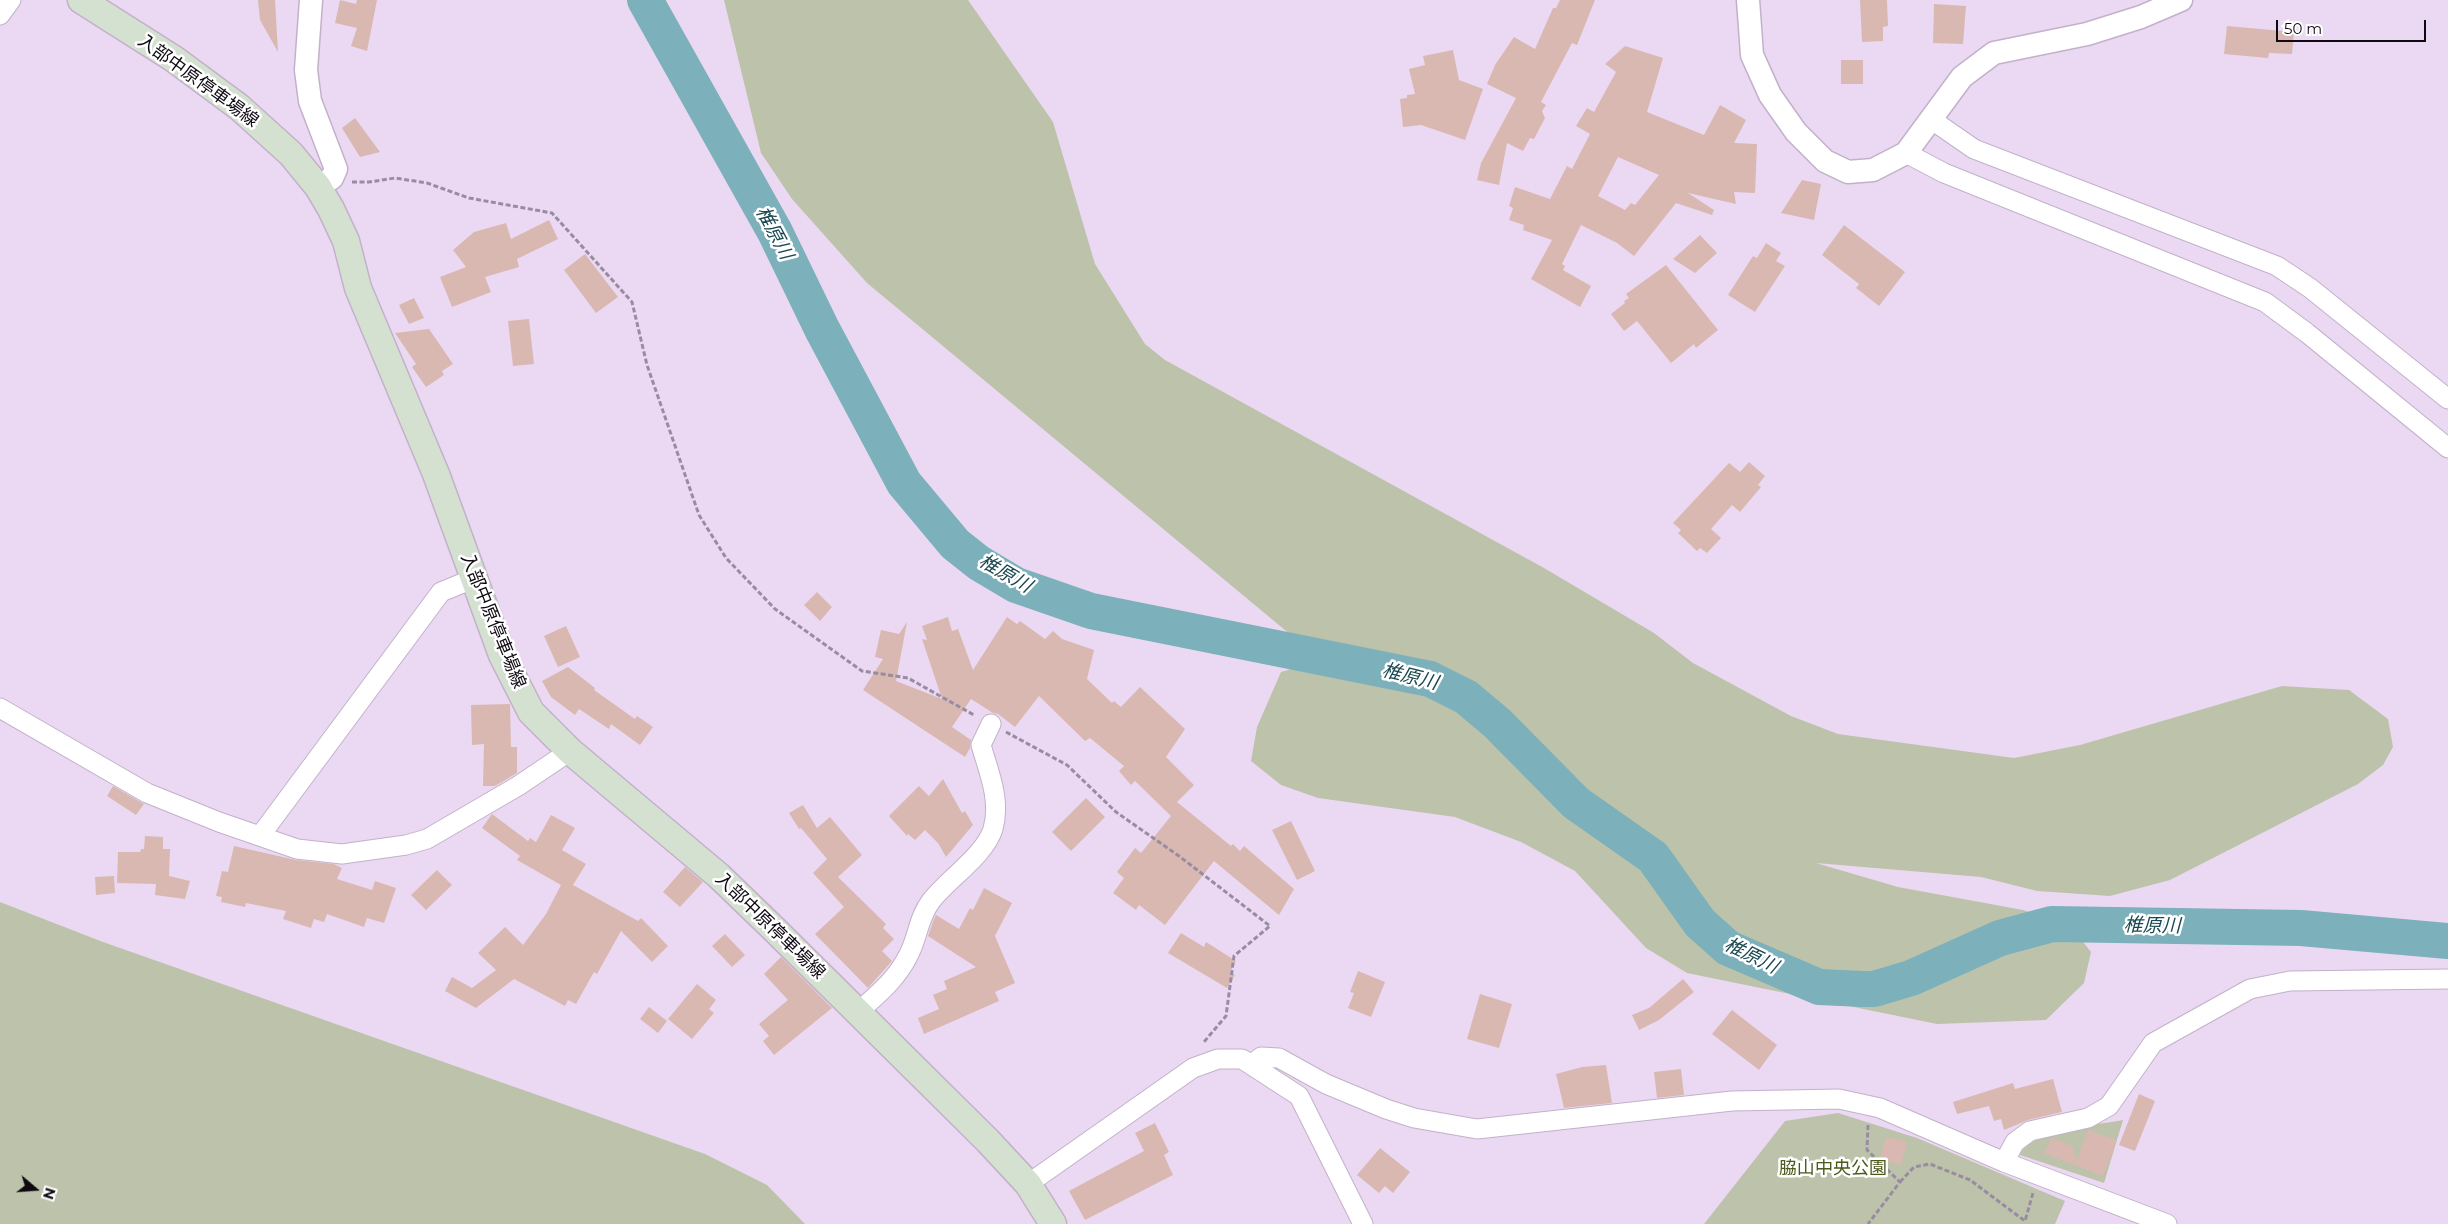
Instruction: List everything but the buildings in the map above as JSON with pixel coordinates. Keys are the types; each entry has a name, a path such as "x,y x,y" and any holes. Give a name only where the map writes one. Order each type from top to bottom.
{"main road":[{"name":"入部中原停車場線","path":"81,0 174,58 239,106 325,183 331,209 346,241 358,288 368,315 436,474 502,655 531,712 570,751 719,876 858,1012 1028,1184 1053,1224"}],"street":[{"path":"0,15 11,0"},
{"path":"311,0 306,70 310,101 336,169 325,183"},
{"path":"1748,0 1752,55 1770,95 1796,132 1825,161 1848,172 1874,170 1906,153 1962,77 1994,53 2087,34 2141,17 2181,0"},
{"path":"1932,120 1974,149 2277,266 2310,288 2448,400"},
{"path":"1906,153 1944,173 2265,302 2307,333 2448,448"},
{"path":"260,836 441,592 475,578"},
{"path":"0,708 147,793 297,849 342,854 406,845 427,839 570,751"},
{"path":"858,1012 891,982 909,955 920,918 931,901 986,844 992,831 997,811 996,796 981,745 991,724"},
{"path":"2004,1162 2015,1142 2030,1131 2088,1118 2109,1106 2153,1042 2250,989 2290,981 2448,979"},
{"path":"1252,1064 1261,1057 1279,1058 1326,1084 1386,1109 1414,1118 1477,1129 1732,1101 1839,1099 1880,1108 2004,1162 2168,1224"},
{"path":"1028,1184 1193,1068 1218,1059 1242,1059 1299,1096 1363,1224"}],"path":[{"path":"325,183 369,182 395,178 411,180 427,183 469,198 552,213 632,302 647,365 699,515 726,558 775,609 862,672 908,678 1067,765 1116,812 1179,856 1270,926 1234,956 1226,1016 1193,1055 1193,1068"},
{"path":"1868,1122 1867,1150 1900,1182"},
{"path":"1868,1224 1914,1166 1930,1164 1970,1180 2025,1221 2034,1188"}],"green space":[{"path":"724,0 968,0 1053,122 1095,264 1145,344 1165,360 1544,568 1654,633 1693,663 1791,716 1838,734 2014,758 2080,745 2282,686 2349,690 2388,719 2393,747 2383,765 2358,784 2170,880 2110,896 2037,891 1981,877 1816,863 1898,887 2023,910 2070,925 2091,952 2084,983 2046,1020 1937,1024 1687,973 1646,948 1575,871 1521,842 1455,817 1318,798 1281,785 1251,761 1257,727 1281,672 1321,660 867,283 792,199 761,153"},
{"path":"0,902 103,942 705,1154 767,1185 805,1224 0,1224"},
{"name":"脇山中央公園","path":"1838,1113 1917,1138 2065,1201 2055,1224 1704,1224 1785,1121"},
{"path":"2123,1120 2104,1183 2020,1155 2026,1147 2050,1134"}],"waterway":[{"name":"椎原川","path":"645,0 775,232 822,329 904,483 955,544 979,563 1016,585 1091,611 1430,679 1466,697 1497,723 1576,803 1653,857 1700,923 1728,948 1819,987 1874,989 1911,978 2000,938 2052,924 2301,928 2448,941"}]}
